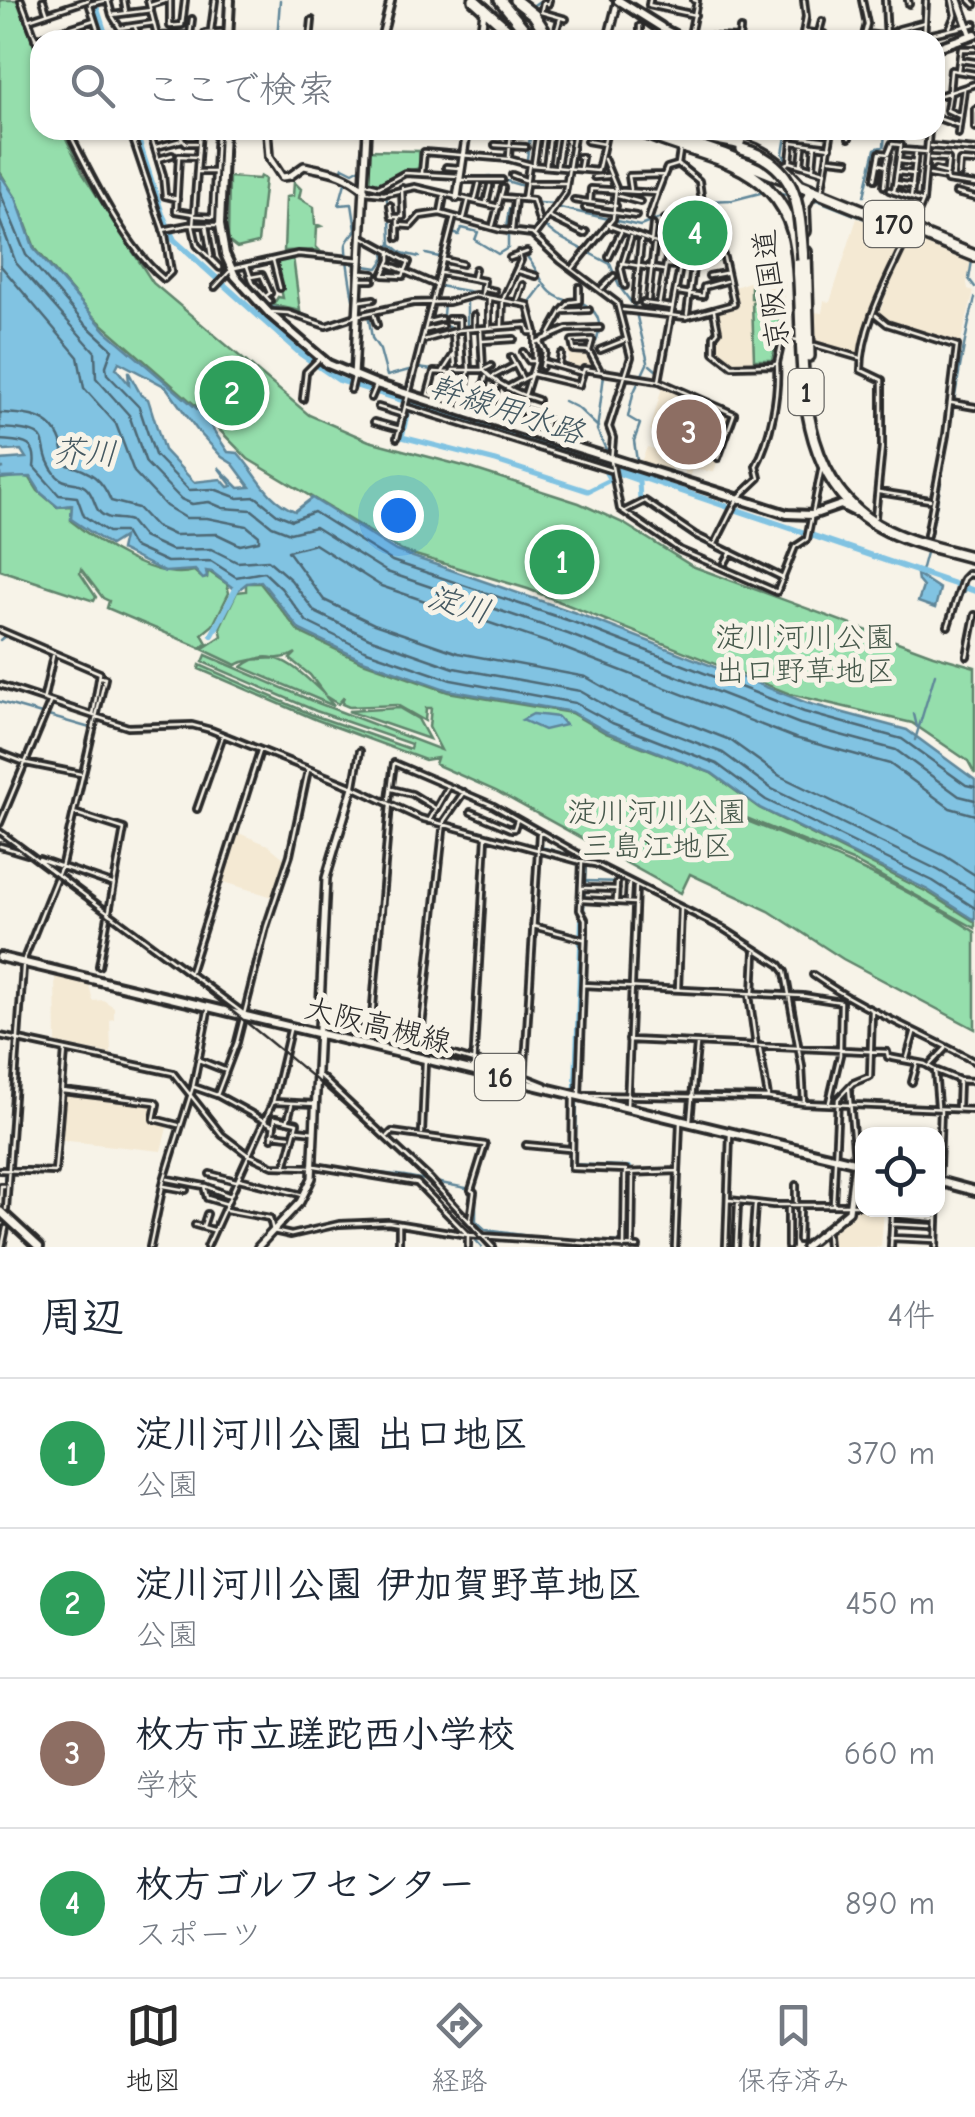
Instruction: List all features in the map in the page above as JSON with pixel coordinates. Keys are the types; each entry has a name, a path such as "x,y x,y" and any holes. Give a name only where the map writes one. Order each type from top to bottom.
{"highway":[{"path":"498,0 523,30"},
{"path":"519,0 540,18 547,30"},
{"path":"482,3 509,30"},
{"name":"京阪国道","path":"686,140 769,190 786,210 794,230 807,342 809,425 822,466 838,491 869,518 942,546 975,554"},
{"name":"170","path":"689,140 800,185 812,196"},
{"name":"京阪国道","path":"698,140 759,154 776,165 792,188 800,216 814,423 827,466 869,518"},
{"path":"708,140 765,152 787,164 800,185"},
{"name":"170","path":"722,162 975,256"},
{"path":"808,358 804,216 812,196"},
{"path":"794,230 797,219 804,216"}],"main road":[{"path":"226,30 230,0"},
{"path":"618,0 670,30"},
{"path":"945,45 973,35"},
{"path":"220,140 220,225 232,270 241,285 320,359 354,378 544,435 736,500 787,514 812,515 844,505 869,518"},
{"path":"824,512 836,504 838,491"},
{"name":"大阪高槻線","path":"0,958 320,1031 472,1072 524,1079 576,1096 855,1162"},
{"path":"945,1183 975,1191"},
{"path":"2,1210 36,1247"}],"street":[{"path":"22,0 32,30"},
{"path":"43,0 47,14"},
{"path":"66,0 68,7"},
{"path":"28,20 108,0 116,27 154,23"},
{"path":"124,0 127,14"},
{"path":"112,15 139,12 168,0 170,26 178,27 182,25 185,0"},
{"path":"211,30 215,0"},
{"path":"384,30 391,0"},
{"path":"549,0 548,4 543,2 540,18 564,18 557,30"},
{"path":"610,30 618,0"},
{"path":"650,0 649,4 696,15"},
{"path":"803,30 804,0"},
{"path":"862,0 866,30"},
{"path":"885,0 887,30"},
{"path":"916,0 926,0 925,30"},
{"path":"955,0 971,24 973,35"},
{"path":"955,0 955,42"},
{"path":"970,0 975,5"},
{"path":"691,30 696,1 704,2"},
{"path":"91,2 98,30"},
{"path":"137,3 139,12"},
{"path":"481,30 482,3"},
{"path":"149,5 156,30"},
{"path":"191,30 192,19"},
{"path":"61,30 94,20"},
{"path":"311,30 312,20"},
{"path":"822,21 822,30"},
{"path":"898,30 925,24"},
{"path":"945,31 971,24"},
{"path":"74,26 75,30"},
{"path":"135,26 137,30"},
{"path":"958,71 961,48 975,49"},
{"path":"960,60 975,62"},
{"path":"962,116 948,110 951,70 975,74"},
{"path":"945,94 975,84"},
{"path":"958,134 964,89"},
{"path":"975,109 975,126"},
{"path":"945,121 960,126"},
{"path":"73,140 115,216 164,279 171,272 163,230 133,140"},
{"path":"152,140 165,196 177,199"},
{"path":"154,147 182,140 199,144"},
{"path":"199,140 195,237 197,245 220,268"},
{"path":"198,157 180,156 176,212 213,217 219,140"},
{"path":"268,140 269,158 282,177 287,178 304,166 325,168 384,194 420,188 499,207"},
{"path":"351,390 367,140"},
{"path":"457,198 466,140"},
{"path":"509,158 510,140"},
{"path":"524,199 536,140"},
{"path":"546,166 550,140"},
{"path":"557,168 561,140"},
{"path":"534,235 568,183 574,140"},
{"path":"422,173 424,152 509,158 598,171 605,140"},
{"path":"678,164 679,140"},
{"path":"812,196 826,172 831,140"},
{"path":"884,186 892,140"},
{"path":"869,518 878,492 882,380 861,370 861,359 875,314 923,202 929,140"},
{"path":"586,141 604,144"},
{"path":"826,172 787,164 792,142 830,147"},
{"path":"801,165 803,144"},
{"path":"892,144 900,145 900,150 891,191 923,202"},
{"path":"495,145 526,148"},
{"path":"813,168 815,145"},
{"path":"929,146 975,150"},
{"path":"900,150 948,159 946,182 975,185"},
{"path":"912,198 916,151"},
{"path":"874,176 880,152 888,154"},
{"path":"158,159 169,155"},
{"path":"572,270 611,223 615,212 616,188 602,155"},
{"path":"580,170 582,157"},
{"path":"828,159 848,162"},
{"path":"898,161 915,163"},
{"path":"959,175 960,161 975,162"},
{"path":"641,210 650,215 667,168 678,164"},
{"path":"620,310 686,316 734,304 699,180 678,164"},
{"path":"878,164 886,166"},
{"path":"446,166 461,175"},
{"path":"936,170 947,175"},
{"path":"198,172 215,172"},
{"path":"897,172 914,174"},
{"path":"365,187 379,187 400,174 502,180"},
{"path":"927,174 947,175"},
{"path":"512,175 526,181 568,183"},
{"path":"630,190 629,176 664,175"},
{"path":"594,177 610,176"},
{"path":"895,183 913,186"},
{"path":"475,202 485,187 486,204"},
{"path":"390,205 392,217 403,217 402,188"},
{"path":"493,226 502,188"},
{"path":"590,202 591,189 658,193"},
{"path":"956,193 975,198"},
{"path":"440,213 444,196"},
{"path":"616,196 640,202"},
{"path":"501,197 534,200 541,223"},
{"path":"464,218 469,200"},
{"path":"512,232 514,200"},
{"path":"574,200 616,206"},
{"path":"586,208 632,214"},
{"path":"398,238 398,222 411,226 420,216 440,213 534,235 617,303 630,352 627,375 609,427 614,442 611,457 617,501 623,512 680,550 777,592 794,547 808,533 822,466"},
{"path":"397,438 455,216"},
{"path":"547,216 575,232 586,232"},
{"path":"659,305 669,247 665,219"},
{"path":"611,223 632,236 669,247"},
{"path":"163,230 220,225"},
{"path":"648,298 652,225"},
{"path":"206,226 210,257"},
{"path":"609,258 621,231"},
{"path":"625,286 622,263 632,236"},
{"path":"186,239 195,237"},
{"path":"363,237 409,262 404,276 384,276 390,252"},
{"path":"635,301 642,240"},
{"path":"510,258 527,252"},
{"path":"502,326 503,299 517,270 520,253"},
{"path":"215,287 232,270 273,258 298,254 362,260"},
{"path":"273,258 280,288"},
{"path":"444,260 462,264"},
{"path":"622,263 693,268 686,316"},
{"path":"388,264 437,286"},
{"path":"247,265 250,277 270,301"},
{"path":"530,274 532,265"},
{"path":"659,382 680,266"},
{"path":"472,280 475,269"},
{"path":"517,270 536,276"},
{"path":"440,272 484,282 482,296"},
{"path":"710,276 726,272"},
{"path":"361,276 374,274"},
{"path":"250,277 262,276 270,293 266,296"},
{"path":"361,276 373,280"},
{"path":"600,289 614,276"},
{"path":"677,292 703,296 704,287 728,281"},
{"path":"518,301 524,285"},
{"path":"548,338 570,302 579,301 579,287"},
{"path":"484,288 495,291"},
{"path":"270,314 276,310 288,312 319,326 413,303 482,296 518,301 528,304 538,342 546,352 542,365 584,373"},
{"path":"489,297 489,328"},
{"path":"660,297 675,299"},
{"path":"359,300 375,300"},
{"path":"643,303 674,308"},
{"path":"561,313 589,310"},
{"path":"714,310 718,331 714,352 732,366 777,362"},
{"path":"373,313 377,325"},
{"path":"561,313 564,330"},
{"path":"875,314 887,324 957,346 952,403 923,539"},
{"path":"474,315 474,328"},
{"path":"448,319 459,319 459,330"},
{"path":"427,322 441,320"},
{"path":"422,340 459,330 502,326 527,325 528,332 535,332"},
{"path":"425,330 442,326"},
{"path":"480,328 487,374"},
{"path":"538,342 564,330 600,328"},
{"path":"464,395 470,369 466,329"},
{"path":"445,399 453,371 453,333"},
{"path":"715,544 736,500 759,478 756,466 764,453 779,386 777,362 783,337 861,359"},
{"path":"481,341 514,339"},
{"path":"604,355 601,350 626,339"},
{"path":"538,342 533,374 520,412 547,417 544,435"},
{"path":"589,350 601,371"},
{"path":"523,352 528,361 535,362"},
{"path":"623,354 630,352"},
{"path":"442,372 454,354"},
{"path":"558,366 562,354"},
{"path":"511,357 523,379"},
{"path":"303,399 306,372 320,359"},
{"path":"487,374 515,365"},
{"path":"478,410 491,366"},
{"path":"507,388 533,374 579,386 584,368 659,382 734,414 718,458"},
{"path":"458,404 428,394 434,372 470,369 538,400"},
{"path":"467,406 490,413 498,382"},
{"path":"372,398 376,385"},
{"path":"952,403 975,407"},
{"path":"406,406 612,470"},
{"path":"378,407 404,415"},
{"path":"374,422 400,430"},
{"path":"878,492 932,500"},
{"path":"623,512 641,501 671,522 784,578"},
{"path":"725,564 731,552"},
{"path":"948,626 960,586 968,574 975,575"},
{"path":"967,656 975,614"},
{"path":"1,632 100,674 83,774 61,867 23,963 2,1210"},
{"path":"44,700 53,654"},
{"path":"0,686 128,727 192,725 224,735 430,820 595,864 724,929 785,972 804,1103"},
{"path":"0,823 51,702"},
{"path":"197,809 224,735"},
{"path":"190,972 261,750"},
{"path":"258,1247 305,1195 313,1166 326,873 354,786 360,751"},
{"path":"0,753 83,774"},
{"path":"370,1030 394,763 517,818 584,860"},
{"path":"217,1095 237,1042 293,843 308,769"},
{"path":"430,820 448,787"},
{"path":"390,789 412,794 434,808"},
{"path":"420,1044 444,824 464,792"},
{"path":"471,812 511,829"},
{"path":"74,813 124,826 99,966"},
{"path":"508,842 517,818"},
{"path":"0,832 244,1015"},
{"path":"320,1031 370,1030 524,1079 540,832"},
{"path":"472,1072 486,836"},
{"path":"0,846 113,884"},
{"path":"584,860 580,910 585,919 585,939 571,1166 574,1170 626,1170 624,1246"},
{"path":"628,902 629,884"},
{"path":"581,888 617,886 616,901"},
{"path":"627,1108 636,886"},
{"path":"580,900 635,903"},
{"path":"678,991 682,908"},
{"path":"532,926 585,939"},
{"path":"755,952 751,995 768,1098"},
{"path":"813,975 872,1011 975,1062"},
{"path":"583,985 841,1002"},
{"path":"831,1000 835,990"},
{"path":"829,1105 840,1050 841,1002 845,996"},
{"path":"150,1247 165,1178 193,1087 209,1008"},
{"path":"834,1204 837,1105 841,1094 861,1077 870,1076 872,1011"},
{"path":"208,1247 272,1102 290,1027"},
{"path":"906,1060 914,1033"},
{"path":"0,1036 173,1073 222,1135 247,1154 273,1166 313,1166 417,1183 468,1235 468,1247"},
{"path":"629,1040 887,1052 888,1057 918,1062 959,1080 972,1081"},
{"path":"690,1123 698,1044"},
{"path":"929,1066 947,1046"},
{"path":"0,1170 55,1172 65,1050"},
{"path":"198,1060 226,1072"},
{"path":"422,1135 425,1060"},
{"path":"912,1082 918,1062"},
{"path":"936,1070 939,1127"},
{"path":"319,1075 387,1137 493,1247"},
{"path":"958,1107 959,1080"},
{"path":"193,1087 217,1095 272,1125"},
{"path":"849,1087 855,1148"},
{"path":"62,1091 155,1102 154,1119 180,1125"},
{"path":"576,1096 768,1098 829,1105 975,1110"},
{"path":"272,1102 317,1104"},
{"path":"288,1121 292,1104"},
{"path":"286,1164 297,1123 274,1118 271,1136 292,1136"},
{"path":"675,1247 680,1120"},
{"path":"296,1130 316,1132"},
{"path":"387,1137 392,1132 485,1145 471,1190 474,1192 470,1220"},
{"path":"726,1247 730,1132"},
{"path":"526,1145 572,1149"},
{"path":"625,1173 678,1172"},
{"path":"632,1246 634,1173"},
{"path":"210,1174 305,1195"},
{"path":"165,1178 231,1196"},
{"path":"805,1247 836,1224 851,1204 855,1184"},
{"path":"796,1185 796,1204"},
{"path":"163,1186 186,1190"},
{"path":"204,1186 207,1198 228,1204"},
{"path":"729,1200 855,1204"},
{"path":"736,1247 738,1201"},
{"path":"752,1247 755,1202"},
{"path":"788,1208 788,1247"},
{"path":"800,1208 800,1240"},
{"path":"226,1210 270,1218 274,1230"},
{"path":"836,1210 836,1224"},
{"path":"203,1227 207,1214"},
{"path":"891,1247 893,1217"},
{"path":"925,1217 938,1219 936,1247"},
{"path":"274,1230 291,1235 338,1224 399,1222 468,1235 638,1247"},
{"path":"399,1222 399,1247"},
{"path":"892,1224 931,1226"},
{"path":"195,1225 215,1230"},
{"path":"906,1239 907,1225"},
{"path":"919,1239 920,1226"},
{"path":"2,1247 6,1228"},
{"path":"788,1228 800,1228"},
{"path":"826,1232 828,1247"},
{"path":"891,1238 936,1240"}],"shaded area":[{"path":"857,218 904,236 857,356 814,341 814,312 822,313 824,301 830,302"},
{"path":"909,238 971,263 967,283 968,289 974,291 960,344 878,315"},
{"path":"766,276 785,279 784,334 775,361 733,365 715,350 719,332 716,314 736,306 732,288"},
{"path":"566,351 589,352 597,369 567,367"},
{"path":"663,384 732,415 714,472 692,469 690,475 685,474 683,449 650,430"},
{"path":"647,447 675,455 670,471 641,462"},
{"path":"236,832 268,845 285,859 273,897 221,881"},
{"path":"55,974 88,981 93,1001 103,1000 114,1007 114,1019 110,1020 111,1054 56,1043"},
{"path":"63,1092 154,1103 153,1120 168,1124 161,1151 59,1140"},
{"path":"855,1207 855,1217 883,1217 881,1247 829,1247 830,1233"}],"green space":[{"name":"淀川河川公園 出口野草地区","path":"0,0 19,0 30,31 30,140 67,140 83,174 153,283 309,415 369,441 579,503 623,523 692,566 975,667 975,774 968,761 912,723 790,694 528,589 402,551 248,459 196,406 93,316 35,248 16,198 0,172"},
{"path":"366,150 419,151 420,168 400,173 379,185 366,182"},
{"path":"229,177 265,179 258,243 237,248 228,241"},
{"path":"294,182 301,189 299,198 314,207 315,224 321,226 317,227 319,250 284,251 286,197 293,196"},
{"path":"701,203 720,260 701,265 674,218"},
{"path":"293,257 300,311 273,305 278,297 283,298 275,261"},
{"path":"762,286 763,298 765,294 780,294 779,334 772,360 754,360 752,302 763,299 751,298 751,287"},
{"path":"681,400 698,406 703,413 691,443 668,434"},
{"path":"30,478 38,491 57,507 72,506 71,521 129,559 163,571 194,571 203,579 208,571 227,584 229,593 213,625 202,634 207,643 201,648 107,608 109,601 81,569 96,597 94,601 0,570 0,479"},
{"name":"淀川河川公園 三島江地区","path":"246,583 260,583 299,632 360,661 448,692 571,713 606,733 711,773 759,808 929,893 975,922 975,928 857,863 717,806 882,879 975,932 975,1029 843,959 769,911 690,874 681,893 496,791 435,764 437,758 425,760 317,720 199,669 200,665 313,715 410,749 411,744 316,711 203,662 206,655 441,750 429,727 431,708 426,708 425,721 397,705 349,707 342,704 344,697 338,704 325,696 334,706 242,667 254,660 236,665 202,649 222,636 220,627 237,592 246,591","holes":["296,653 290,659 310,675 325,695 298,670 274,658"]},
{"path":"399,708 418,719 429,739 348,711"}],"water":[{"path":"0,174 16,198 34,249 106,331 202,413 228,452 238,453 269,494 285,506 295,511 312,498 396,551 576,613 807,703 907,730 975,780 975,920 928,890 760,808 712,773 607,732 572,712 448,690 360,659 300,630 261,581 247,583 237,591 212,572 206,571 207,577 203,579 195,570 165,572 120,550 123,537 110,545 71,519 72,505 58,507 41,493 31,477 0,478 0,469 4,468 0,468 0,460 26,458 21,450 5,451 0,447","holes":["119,362 166,387 197,430 233,464 250,487 239,488 218,467 232,486 221,479 194,482 164,450 148,399 141,395 128,371 129,384 116,368"]},
{"path":"917,574 940,589 935,608 918,602 923,587"},
{"path":"533,714 558,717 565,725 544,730 522,720"}],"waterway":[{"name":"幹線用水路","path":"94,0 104,30"},
{"path":"278,30 280,0"},
{"path":"531,7 541,0"},
{"name":"幹線用水路","path":"138,140 174,240 301,354 339,380 611,467 975,591"},
{"path":"530,140 521,202 556,204 640,226 705,201 733,200 768,191"},
{"path":"785,140 783,154 787,161"},
{"path":"864,196 875,149 884,146 884,140"},
{"path":"346,316 356,313 346,245 356,230 352,204 339,205 345,183 339,179 343,167 353,172 362,167 361,151"},
{"path":"294,170 304,163 341,171 367,186 382,187"},
{"path":"404,175 421,175"},
{"path":"434,176 459,178"},
{"path":"463,178 490,176 523,186"},
{"path":"776,191 792,197"},
{"path":"386,195 390,215"},
{"path":"809,201 817,200 972,261 969,279 975,287"},
{"path":"532,203 538,223 532,233"},
{"path":"506,228 509,209"},
{"path":"390,218 391,243"},
{"path":"543,225 610,264 619,286 636,309"},
{"path":"447,251 452,233 459,235 462,228 478,232 475,240 498,254 508,248 508,232"},
{"path":"387,248 391,244 402,253 419,257"},
{"path":"353,264 378,268 385,258 383,250"},
{"path":"528,251 528,258 545,286 555,296 572,301"},
{"path":"426,254 439,257 442,252"},
{"path":"439,286 530,302 542,286"},
{"path":"929,541 975,298"},
{"path":"444,304 442,325 454,329 467,327 467,299"},
{"path":"397,305 411,300 444,300"},
{"path":"580,302 593,311 599,322 592,349 604,375 597,430 609,456"},
{"path":"272,307 298,313"},
{"path":"636,313 648,362"},
{"path":"265,314 270,320 267,324"},
{"path":"303,314 323,324 342,317"},
{"path":"368,314 372,338 380,350 387,376 413,369"},
{"path":"637,461 634,441 640,424 628,417 633,394 647,364"},
{"path":"650,365 657,371"},
{"path":"418,368 440,371"},
{"path":"564,401 598,427"},
{"path":"408,411 402,437 496,461 588,491 610,480 606,473"},
{"path":"615,468 614,472 639,481 640,500 694,537 780,579"},
{"path":"920,575 927,549"},
{"path":"212,635 237,587"},
{"path":"950,628 959,599 967,588"},
{"path":"0,640 5,636 92,671"},
{"path":"915,740 935,674"},
{"path":"102,675 102,683"},
{"path":"76,796 101,686"},
{"path":"0,702 90,728"},
{"path":"914,714 917,727"},
{"path":"2,1210 21,959 60,863 75,798"},
{"path":"538,848 584,861 573,1166 629,1168 627,1247"},
{"path":"584,881 625,882 678,909 677,986 686,989"},
{"path":"0,1033 173,1071 190,1090"},
{"path":"337,1168 476,1190 476,1221 486,1230 558,1240 627,1242"},
{"path":"415,1180 482,1247"},
{"path":"0,1236 1,1218"}],"railway":[{"path":"610,0 652,30"},
{"path":"945,50 975,39"},
{"path":"0,835 192,980 316,1080 433,1188 488,1247"}],"place":[{"name":"枚方ゴルフセンター","path":"695,233"},
{"name":"淀川河川公園 伊加賀野草地区","path":"232,393"},
{"name":"枚方市立蹉跎西小学校","path":"689,432"},
{"name":"淀川河川公園 出口地区","path":"562,562"}],"water label":[{"name":"芥川","path":"85,452"},
{"name":"淀川","path":"459,604"}]}
